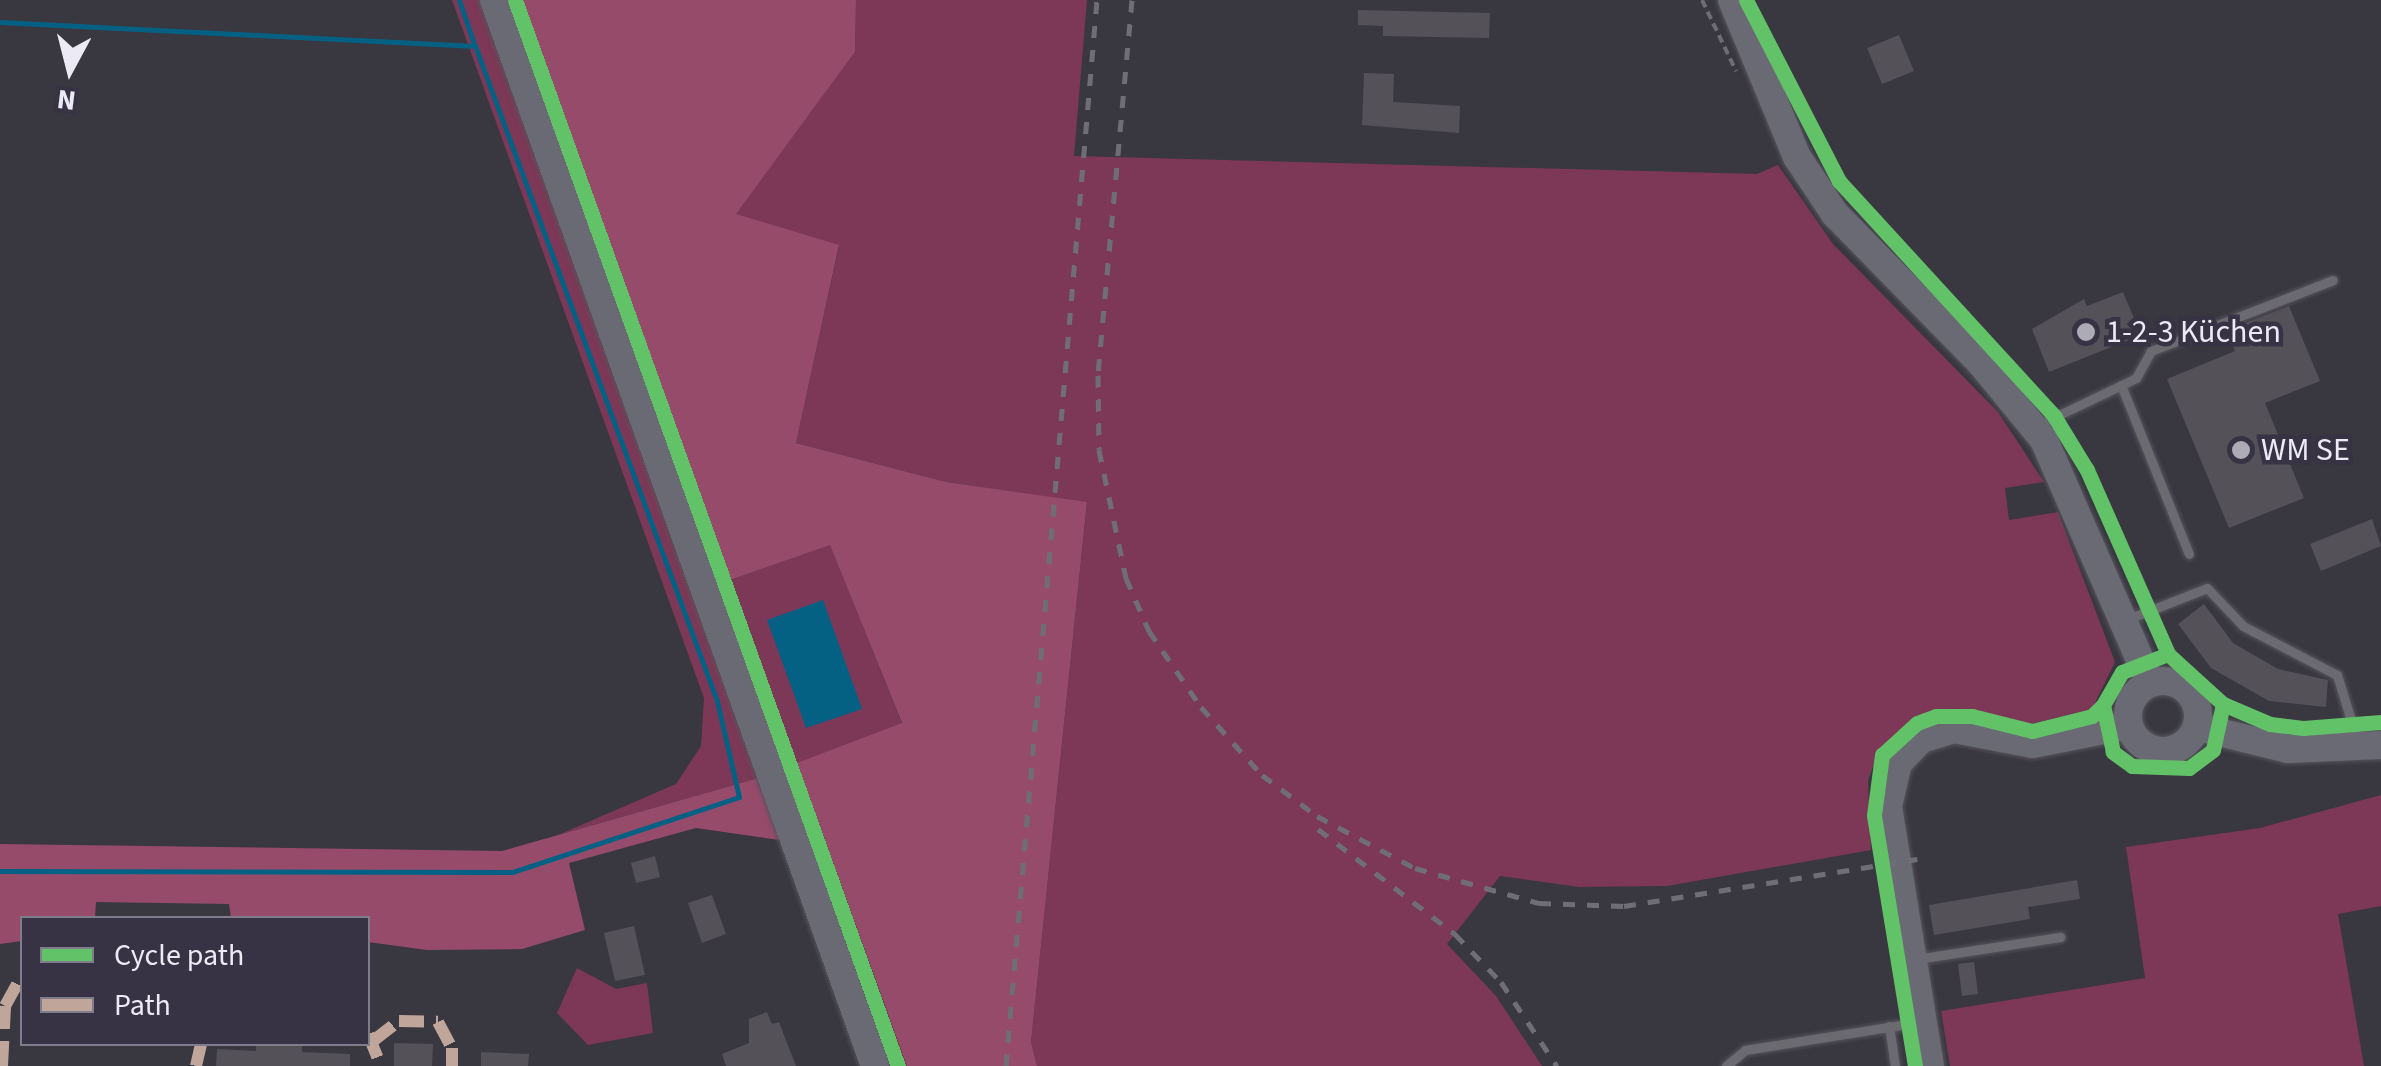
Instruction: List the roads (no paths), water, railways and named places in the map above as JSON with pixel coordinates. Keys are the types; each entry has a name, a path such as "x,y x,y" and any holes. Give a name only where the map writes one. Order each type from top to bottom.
{"street":[{"path":"494,0 875,1066"},
{"path":"1732,0 1798,157 1835,214 2034,427 2066,480 2150,684"},
{"path":"2170,681 2188,690 2198,707 2198,726 2184,745 2162,752 2141,744 2129,725 2132,700 2150,684 2170,681"},
{"path":"1930,1066 1888,806 1892,777 1905,752 1954,729 2032,744 2129,725"},
{"path":"2198,726 2288,749 2370,746"}],"lane":[{"path":"2034,427 2136,378 2152,352 2333,280"},
{"path":"2120,385 2189,554"},
{"path":"2126,620 2207,588 2243,626 2336,675 2370,746"},
{"path":"1913,960 2060,937"},
{"path":"1726,1066 1744,1050 1922,1021"},
{"path":"1888,1026 1895,1066"}],"water":[{"path":"823,600 862,709 806,728 767,620"}],"waterway":[{"path":"459,0 474,44"},
{"path":"0,22 475,46 717,701 739,797 512,872 0,871"}],"railway":[{"path":"1006,1066 1097,0"},
{"path":"1132,0 1098,375 1099,450 1126,578 1149,631 1201,707 1262,775 1317,816 1415,868 1539,903 1624,906 1917,859"},
{"path":"1318,829 1455,934 1501,982 1557,1066"}],"place":[{"name":"1-2-3 Küchen","path":"2086,332"},
{"name":"WM SE","path":"2241,450"}]}
